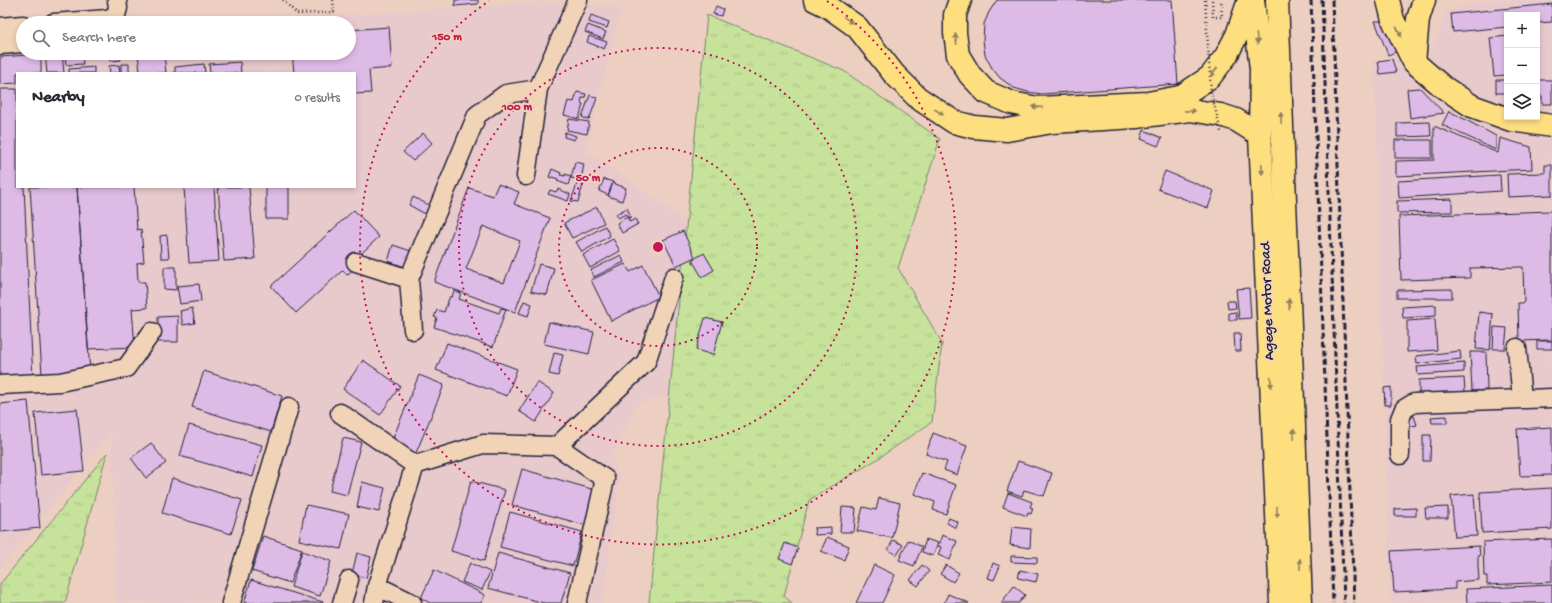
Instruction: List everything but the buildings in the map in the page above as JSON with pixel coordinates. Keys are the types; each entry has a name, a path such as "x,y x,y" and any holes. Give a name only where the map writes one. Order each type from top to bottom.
{"main road":[{"path":"815,0 829,7 857,27 894,74 918,98 954,122 974,127 1007,130 1052,122 1136,117 1190,110 1221,115 1236,120 1260,135"},
{"path":"960,0 955,15 955,33 958,55 970,75 986,92 1012,103 1037,108 1148,103 1180,97 1210,77 1226,56 1237,35 1250,0"},
{"name":"Agege Motor Road","path":"1253,0 1261,69 1260,135 1301,603"},
{"name":"Agege Motor Road","path":"1277,0 1283,409 1281,603"},
{"path":"1388,0 1393,20 1414,62 1443,87 1472,106 1512,120 1552,126"},
{"path":"1414,62 1418,19 1424,0"}],"lane":[{"path":"114,16 116,15 118,8 118,0"},
{"path":"526,176 538,89 578,0"},
{"path":"0,27 16,26"},
{"path":"0,45 16,44"},
{"path":"413,330 409,279 477,115 506,94 538,89"},
{"path":"356,262 409,279"},
{"path":"557,446 646,362 674,277"},
{"path":"0,385 60,382 126,368 152,332"},
{"path":"1517,348 1522,399"},
{"path":"1400,455 1400,419 1404,409 1414,403 1552,398"},
{"path":"231,603 289,407"},
{"path":"340,413 414,465"},
{"path":"414,465 483,444 557,446 605,479 577,603"},
{"path":"412,603 375,594 414,465"},
{"path":"342,603 349,580"}],"path":[{"path":"283,0 297,14 334,12 333,0"},
{"path":"1205,0 1211,92 1221,132"},
{"path":"1212,0 1213,17 1222,17 1221,0"}],"shaded area":[{"path":"1487,0 1552,0 1552,603 1390,603 1374,60 1430,57 1446,11"},
{"path":"548,2 621,8 585,153 597,158 707,236 677,394 637,403 611,457 620,477 602,603 117,603 111,433 0,568 0,38 16,37 16,60 356,60 356,16 334,16"}],"green space":[{"path":"707,15 844,71 940,139 898,268 942,343 932,422 876,460 809,500 784,596 792,603 649,603"},
{"path":"107,453 65,603 0,603 0,584"}],"railway":[{"path":"1311,0 1333,603"},
{"path":"1322,0 1344,603"},
{"path":"1332,0 1354,603"}]}
